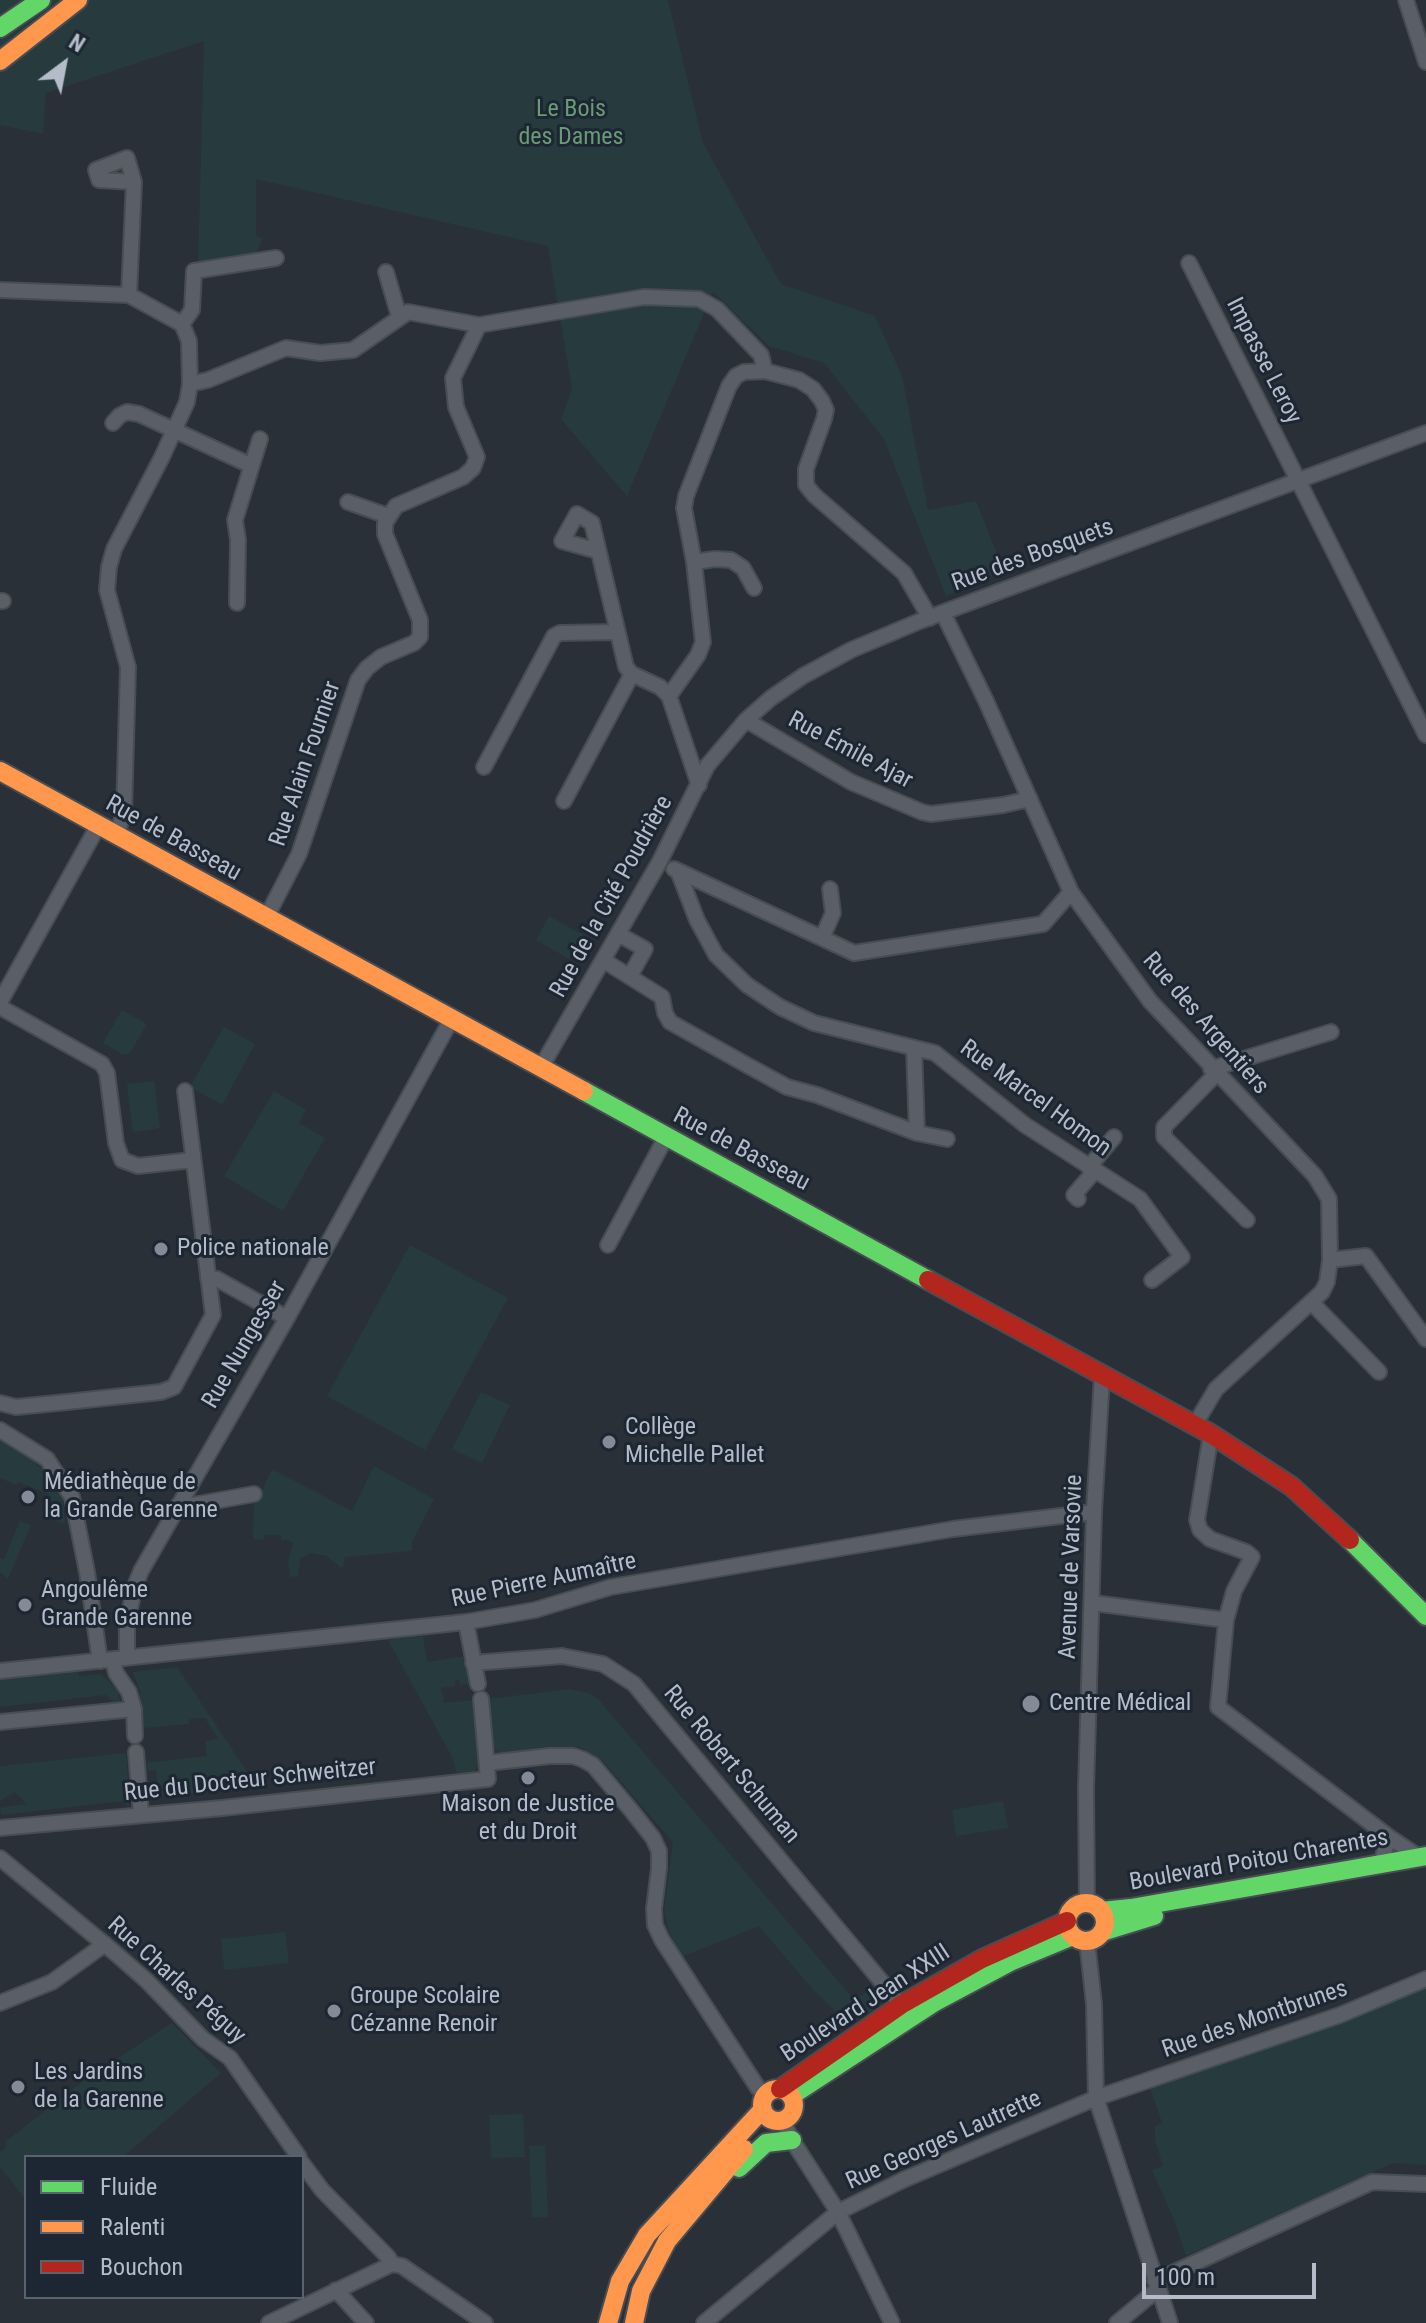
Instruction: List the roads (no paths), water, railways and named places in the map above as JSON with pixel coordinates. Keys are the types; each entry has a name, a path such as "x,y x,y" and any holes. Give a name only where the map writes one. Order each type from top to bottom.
{"main road":[{"path":"0,28 41,0"},
{"path":"0,53 78,0"},
{"path":"0,61 78,0"},
{"name":"Rue de Basseau","path":"0,771 1203,1430 1291,1486 1327,1517 1426,1616"},
{"name":"Boulevard Poitou Charentes","path":"1094,1907 1131,1908 1381,1863 1424,1861"},
{"name":"Boulevard Poitou Charentes","path":"1082,1933 1424,1861"},
{"path":"1076,1906 1094,1907 1105,1921 1082,1933 1076,1906"},
{"name":"Boulevard Jean XXIII","path":"608,2323 620,2281 647,2235 776,2104 901,2005 982,1959 1082,1933"},
{"name":"Boulevard Jean XXIII","path":"634,2323 641,2291 667,2241 730,2163 759,2135 776,2104 813,2084 875,2039 935,2002 1010,1962 1082,1933"},
{"name":"Boulevard Jean XXIII","path":"708,2193 722,2186 766,2143 778,2139 792,2140"}],"street":[{"path":"1406,0 1426,62"},
{"path":"129,295 134,182"},
{"path":"182,324 192,310 194,271 276,258"},
{"name":"Impasse Leroy","path":"1189,263 1426,735"},
{"path":"386,272 399,316"},
{"path":"0,290 129,295 182,324 189,341 190,384 187,402 114,549 109,567 107,590 128,667 124,814 116,835"},
{"path":"190,384 208,380 286,348 339,353 363,345 399,316 418,312 479,325 613,300 644,297 699,299 717,309 761,355 765,371 744,372 736,376 729,386 686,496 684,508 703,642 698,655 669,696 660,687 632,674 626,667 598,551"},
{"path":"348,502 388,516 396,506 463,477 473,468 477,457 456,407 453,378 479,325"},
{"name":"Rue des Argentiers","path":"765,371 799,380 813,389 822,401 826,410 806,469 806,485 904,573 937,615 986,701 1071,892 1150,1001 1315,1176 1329,1199 1330,1260 1327,1282 1312,1303 1216,1389 1203,1430"},
{"path":"113,423 127,412 139,414 250,465"},
{"name":"Rue des Bosquets","path":"699,785 712,758 746,720 803,676 851,650 1426,433"},
{"path":"237,603 238,540 235,520 260,439"},
{"name":"Rue Alain Fournier","path":"266,918 299,854 358,680 381,657 414,643 420,637 420,620 385,534 388,516"},
{"path":"694,562 731,560 743,568 754,588"},
{"path":"484,767 554,636 560,633 616,632"},
{"path":"564,801 632,674"},
{"name":"Rue de la Cité Poudrière","path":"540,1069 660,861 699,785 669,696"},
{"name":"Rue Émile Ajar","path":"746,720 851,782 922,812 960,811 1030,799"},
{"path":"98,826 0,1004 102,1064 107,1073 116,1143 122,1160 138,1166 193,1160"},
{"path":"660,861 854,953 1043,924 1071,892"},
{"name":"Rue Marcel Homon","path":"678,871 697,920 716,955 747,985 780,1007 814,1023 935,1053 1025,1125 1140,1199 1182,1257 1152,1280"},
{"path":"822,938 833,913 830,889"},
{"path":"618,934 645,949 630,976"},
{"path":"603,960 662,997 670,1022 787,1087 817,1095 917,1133 947,1139"},
{"name":"Rue Nungesser","path":"113,1660 127,1622 135,1586 451,1020"},
{"path":"1247,1220 1164,1137 1164,1127 1214,1071 1331,1032"},
{"path":"914,1048 917,1133"},
{"path":"0,1403 16,1407 161,1392 174,1387 213,1315 185,1091"},
{"path":"608,1245 666,1137"},
{"path":"1078,1199 1074,1195 1092,1174 1089,1167 1114,1137"},
{"path":"1330,1260 1366,1256 1426,1339"},
{"path":"208,1278 217,1279 287,1318"},
{"path":"1312,1303 1379,1372"},
{"name":"Avenue de Varsovie","path":"1094,1907 1086,1789 1094,1512 1102,1376"},
{"path":"0,1430 47,1459 72,1497 87,1572 116,1673 129,1692 134,1709 141,1814"},
{"path":"1203,1430 1197,1520 1200,1530 1210,1539 1252,1557 1234,1591 1226,1620 1218,1707 1424,1861"},
{"path":"179,1504 193,1505 254,1494"},
{"name":"Rue Pierre Aumaître","path":"0,1671 466,1622 535,1610 611,1587 953,1529 1094,1512"},
{"path":"1093,1603 1226,1620"},
{"path":"466,1622 478,1684"},
{"name":"Rue Robert Schuman","path":"473,1663 562,1656 603,1664 634,1684 901,2005"},
{"path":"481,1699 487,1763 573,1756 593,1765 653,1838 659,1851 655,1925 662,1940 758,2088 776,2104 792,2140 838,2212 892,2323"},
{"path":"0,1722 134,1709"},
{"name":"Rue du Docteur Schweitzer","path":"0,1828 488,1779 487,1763"},
{"path":"1381,1863 1389,1837"},
{"name":"Rue Charles Péguy","path":"0,1858 105,1944 147,1981 203,2039 230,2058 298,2155"},
{"path":"1082,1933 1094,2004 1096,2098 1170,2323"},
{"path":"0,2003 52,1982 105,1944"},
{"name":"Rue des Montbrunes","path":"1096,2098 1340,2015 1426,1979"},
{"name":"Rue Georges Lautrette","path":"704,2323 838,2212 903,2180 1096,2098"},
{"path":"304,2166 322,2190 392,2264"},
{"path":"1117,2323 1156,2285 1372,2182 1426,2184"},
{"path":"269,2323 392,2264 402,2266 485,2323"},
{"path":"336,2290 366,2323"}],"place":[{"name":"Police nationale","path":"161,1249"},
{"name":"Collège Michelle Pallet","path":"609,1442"},
{"name":"Médiathèque de la Grande Garenne","path":"28,1497"},
{"name":"Angoulême Grande Garenne","path":"25,1605"},
{"name":"Centre Médical","path":"1031,1704"},
{"name":"Maison de Justice et du Droit","path":"528,1778"},
{"name":"Groupe Scolaire Cézanne Renoir","path":"334,2011"},
{"name":"Les Jardins de la Garenne","path":"18,2087"}],"park label":[{"name":"Le Bois des Dames","path":"571,124"}]}
